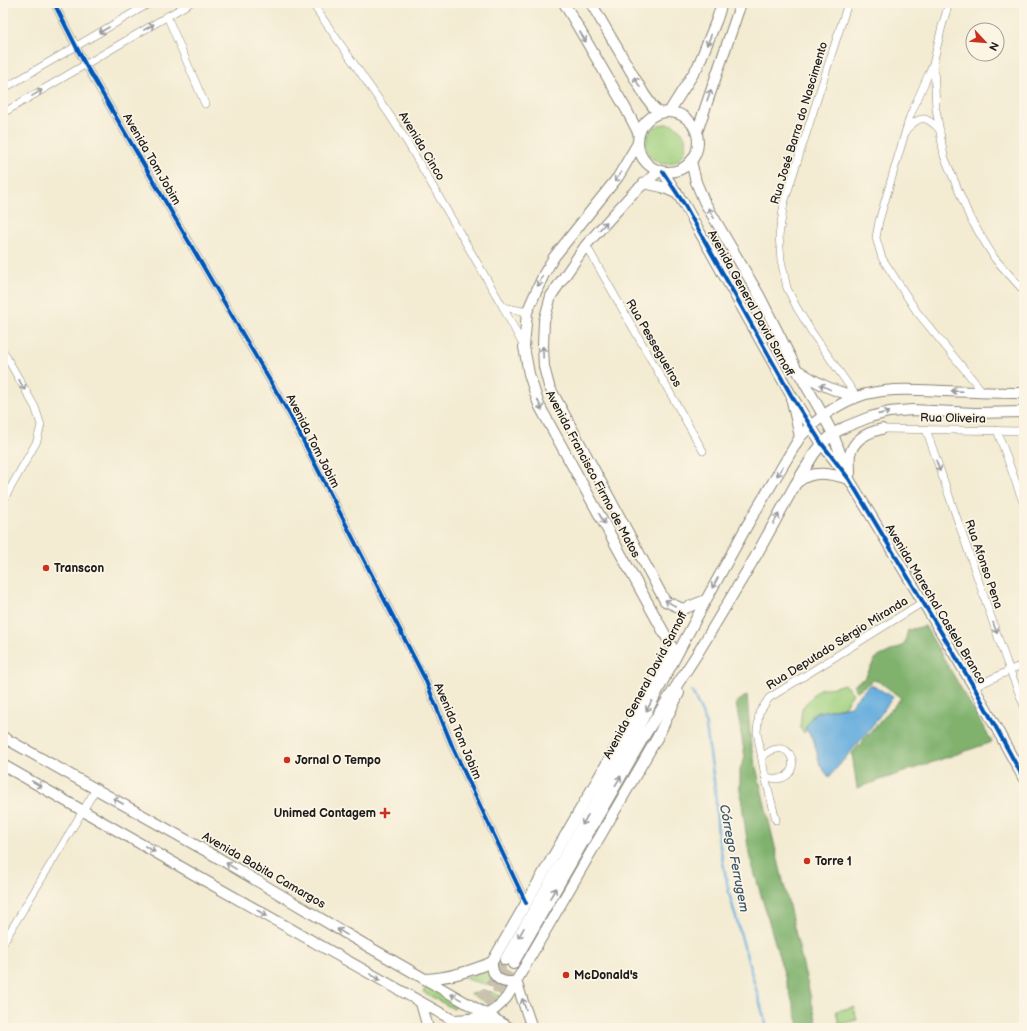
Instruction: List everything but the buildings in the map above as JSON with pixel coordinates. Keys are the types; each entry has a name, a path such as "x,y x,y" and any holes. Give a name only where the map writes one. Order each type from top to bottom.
{"main road":[{"path":"564,3 626,109 638,138 642,157 646,163 661,171 679,170 691,161 697,147 697,132 692,123 681,115 664,112 653,107 591,3"},
{"path":"638,138 643,124 650,117 664,112 698,66 722,3"},
{"path":"697,132 741,3"},
{"name":"Avenida Francisco Firmo de Matos","path":"638,138 618,177 554,256 544,274 527,312 524,347 529,374 539,405 673,649"},
{"name":"Avenida General David Sarnoff","path":"691,161 696,182 704,201 759,295 797,370 823,416 833,434 814,454 699,651 646,733 509,962 750,522 800,437 810,425 823,416"},
{"name":"Avenida Francisco Firmo de Matos","path":"661,171 644,182 586,245 551,296 544,321 544,367 549,386 665,601 683,609 706,600"},
{"name":"Avenida General David Sarnoff","path":"661,171 678,194 791,395 822,444"},
{"path":"644,182 662,186 678,194"},
{"path":"797,370 825,387 857,397"},
{"path":"823,416 834,408 857,397 878,392 900,390 1024,393"},
{"path":"791,395 800,437"},
{"path":"833,434 870,417 888,412 912,410 975,413 1024,412"},
{"path":"847,427 882,429"},
{"path":"795,485 801,479 819,473 837,475 850,479 850,453 854,446 859,439 866,434 882,429"},
{"name":"Avenida Marechal Castelo Branco","path":"833,434 850,479"},
{"name":"Avenida Marechal Castelo Branco","path":"822,444 850,479 974,687 1024,778"},
{"path":"516,981 505,982 496,977 493,973 492,962 673,649 685,630 694,623"},
{"path":"454,1020 488,1015 500,1007 656,738 699,651"},
{"name":"Avenida Babita Camargos","path":"3,737 215,856 425,980 510,1028"},
{"path":"3,764 467,1028 499,1022"},
{"path":"425,980 440,978 480,967 492,962"},
{"path":"516,981 532,1028"},
{"path":"422,1003 428,1028"}],"street":[{"name":"Avenida Tom Jobim","path":"54,3 85,64 290,415 425,679 453,748 526,903"},
{"path":"3,89 150,3"},
{"path":"3,113 190,3"},
{"name":"Avenida Cinco","path":"312,3 391,116 503,307 524,347"},
{"name":"Rua José Barra do Nascimento","path":"848,3 784,203 779,236 781,260 790,295 813,334 857,397"},
{"path":"949,3 942,26 934,64 910,116 879,221 876,238 882,258 917,312 983,392"},
{"path":"168,16 205,104"},
{"path":"934,64 936,109 944,156 970,218 995,259 1024,291"},
{"path":"906,130 914,122 920,119 930,120 940,130"},
{"name":"Rua Pessegueiros","path":"586,245 703,451"},
{"path":"503,307 527,312"},
{"path":"3,351 35,407 41,425 37,441 3,501"},
{"name":"Rua Oliveira","path":"882,429 1024,431"},
{"name":"Rua Afonso Pena","path":"926,429 1009,670 1024,706"},
{"path":"997,430 1024,504"},
{"name":"Rua Deputado Sérgio Miranda","path":"776,820 765,776 757,732 759,713 769,698 923,602"},
{"path":"974,687 1024,664"},
{"path":"762,756 770,750 780,748 789,753 793,762 792,770 786,776 777,779 765,776"},
{"path":"3,943 96,789"}],"green space":[{"path":"670,124 677,127 683,133 686,144 685,152 677,161 670,164 662,164 655,161 647,152 646,140 649,133 658,125"},
{"path":"925,626 992,742 857,788 852,753 901,698 880,682 873,680 857,691 853,685 865,678 876,658 904,645 908,630"},
{"path":"844,684 853,693 844,707 814,713 804,733 800,728 802,708 819,689"},
{"path":"747,695 751,746 818,1028 800,1028 749,854 740,790 740,769 745,757 736,703"},
{"path":"489,969 508,987 480,983 464,978"},
{"path":"427,985 458,1004 454,1009 423,992"},
{"path":"483,992 495,993 501,997 493,1004 487,1003 471,994"},
{"path":"854,1007 857,1020 839,1024 836,1011"}],"water":[{"path":"870,684 893,697 871,728 829,777 820,765 814,741 805,728 814,713 850,706"}],"waterway":[{"name":"Córrego Ferrugem","path":"692,691 705,720 715,788 718,836 729,893 767,1028"}],"tunnel":[{"path":"467,1025 505,960"},
{"path":"481,1019 513,964"}],"cycle path":[{"path":"54,3 85,64 290,415 425,679 453,748 526,903"},
{"path":"663,172 684,204 791,395 822,444 849,479 974,687 1024,779"}],"place":[{"name":"Transcon","path":"46,568"},
{"name":"Jornal O Tempo","path":"287,760"},
{"name":"Unimed Contagem","path":"385,813"},
{"name":"Torre 1","path":"807,861"},
{"name":"McDonald's","path":"566,975"}]}
